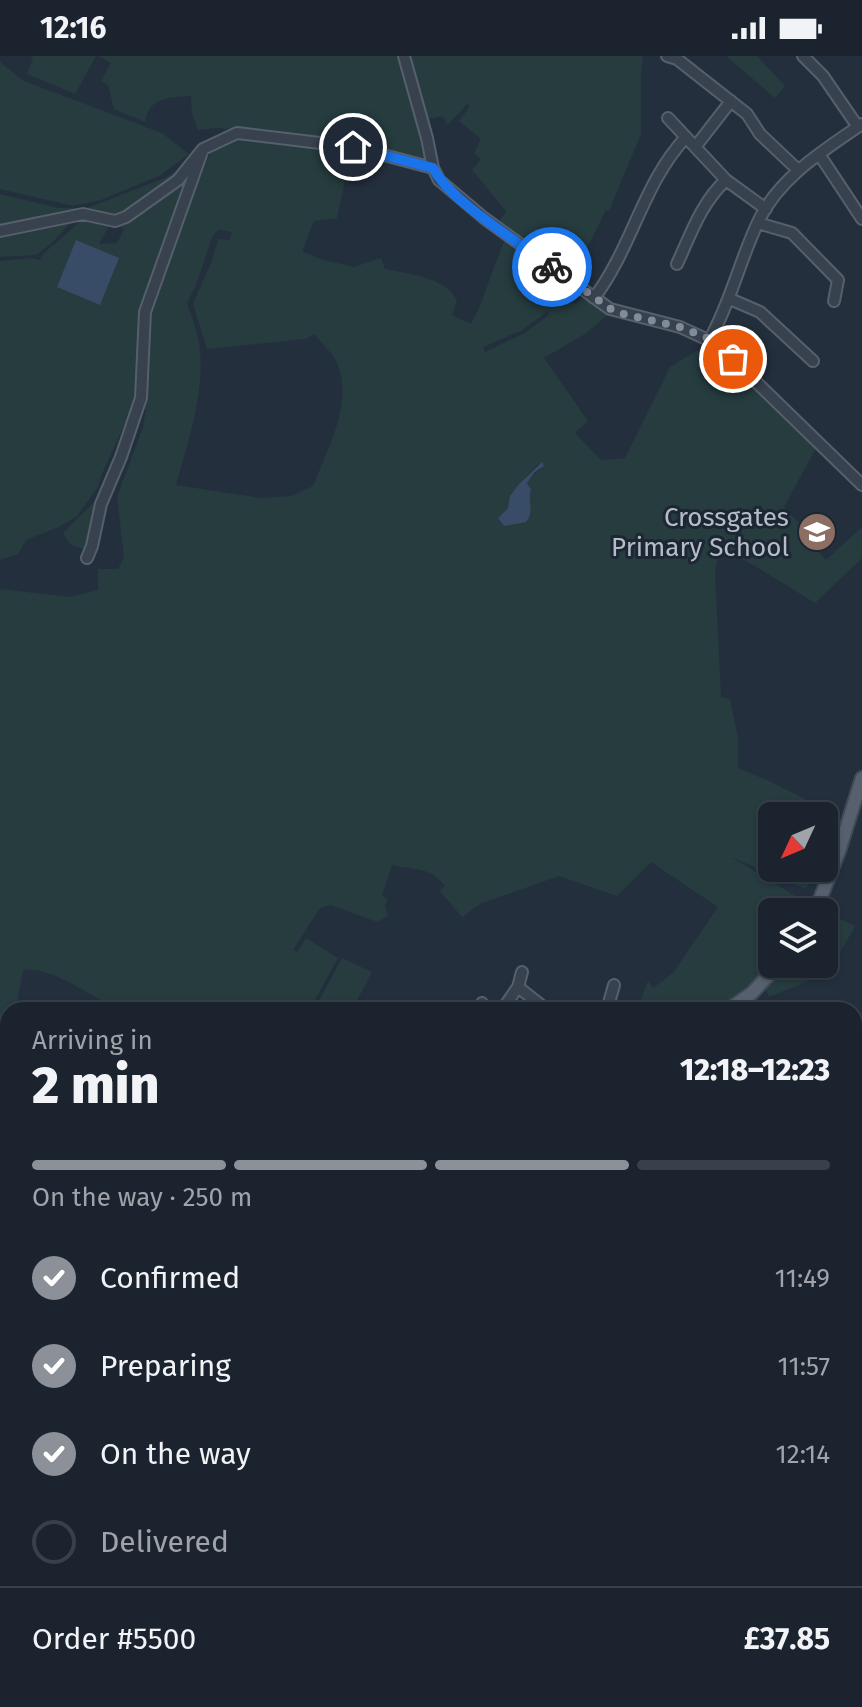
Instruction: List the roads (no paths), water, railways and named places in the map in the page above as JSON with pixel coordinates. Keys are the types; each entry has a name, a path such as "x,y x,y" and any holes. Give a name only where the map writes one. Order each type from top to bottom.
{"main road":[{"path":"821,898 857,808 862,778"},
{"path":"739,1002 766,978"}],"street":[{"path":"404,56 433,168 439,180 484,218 615,312 680,327 710,339 789,411 862,485"},
{"path":"667,56 677,59 747,114 760,134 798,170"},
{"path":"710,339 730,299 766,209 798,170 860,126 823,76 803,56"},
{"path":"696,146 731,101"},
{"path":"668,118 726,180 766,209"},
{"path":"0,231 83,214 115,221 126,217 178,180 203,149 237,133 353,147 433,168"},
{"path":"594,298 607,280 662,165 686,137"},
{"path":"87,558 101,504 141,398 145,312 203,149"},
{"path":"819,154 862,219"},
{"path":"677,264 711,194 726,180"},
{"path":"758,223 792,233 838,280 834,301"},
{"path":"730,299 760,312 812,358"},
{"path":"508,1002 518,987 522,972"},
{"path":"609,1002 614,985"},
{"path":"518,987 537,1002"}],"water":[{"path":"76,240 119,258 100,305 57,287"},
{"path":"542,462 544,466 527,483 531,490 529,518 526,522 504,526 498,518 508,508 510,496"}],"place":[{"name":"Crossgates Primary School","path":"817,532"}]}
